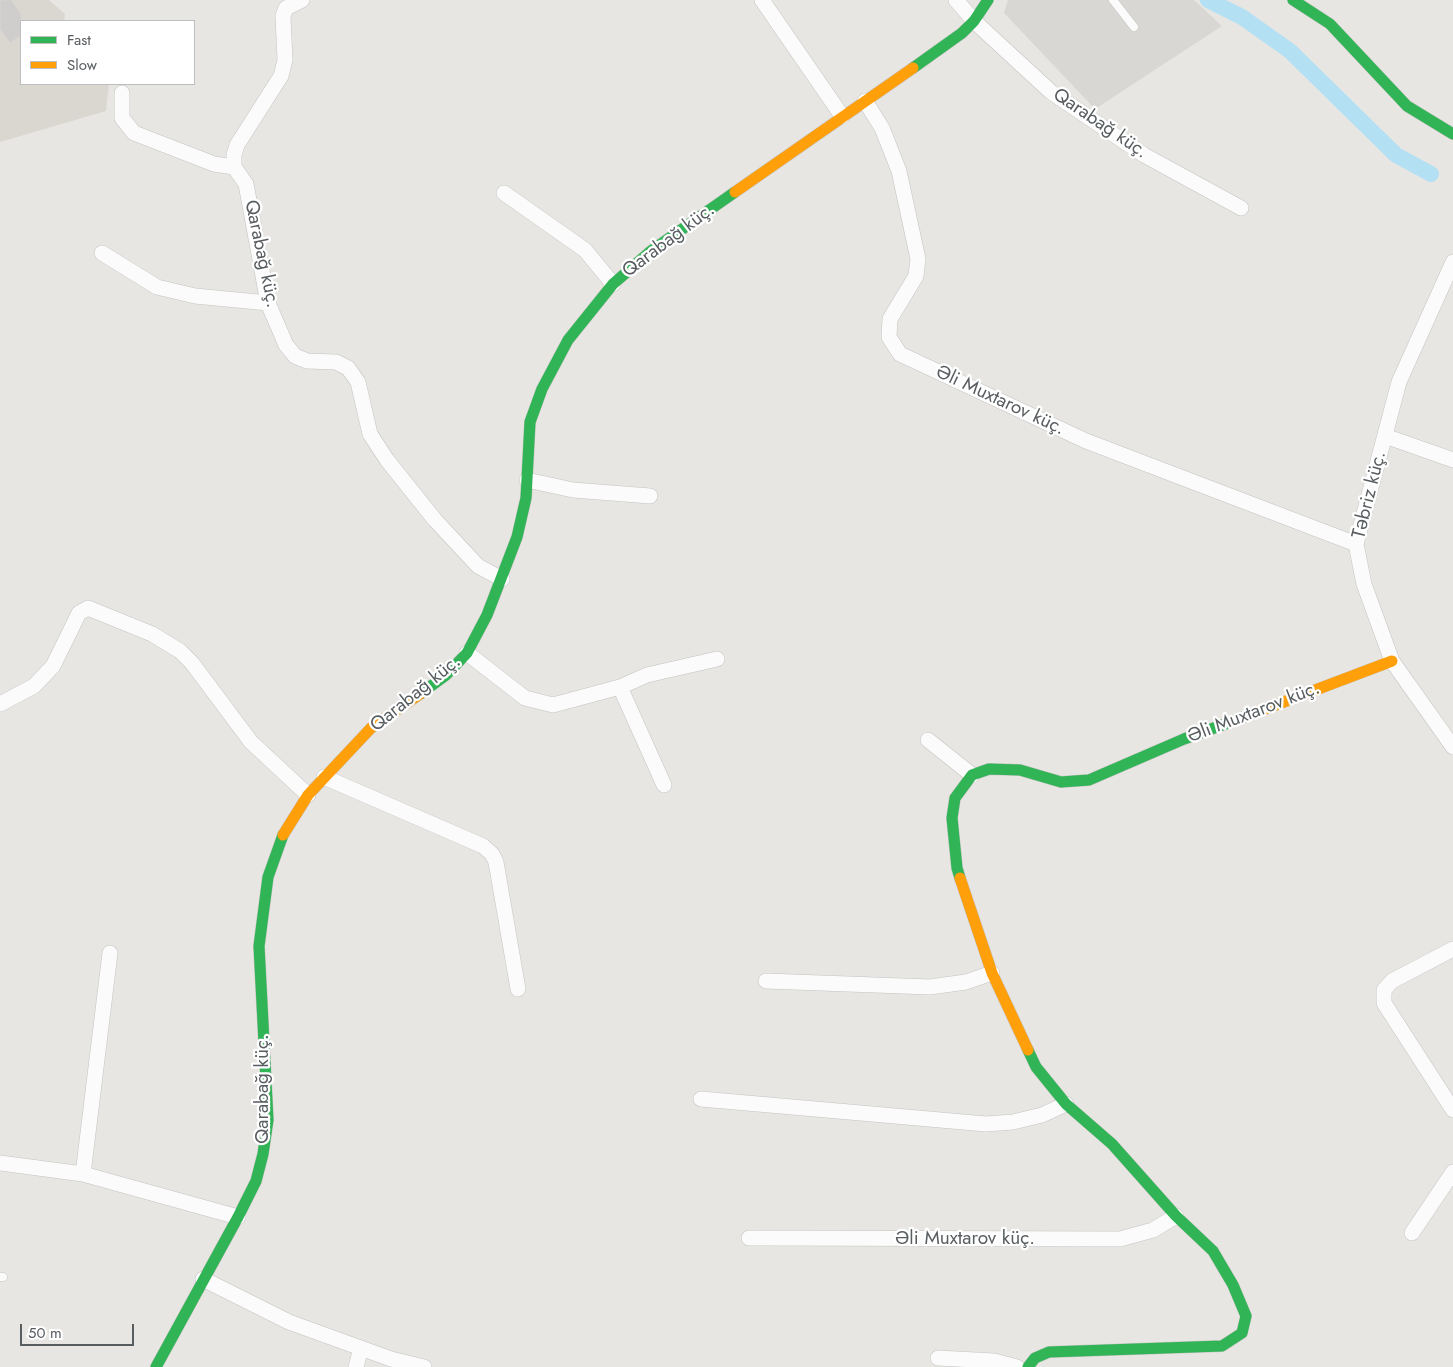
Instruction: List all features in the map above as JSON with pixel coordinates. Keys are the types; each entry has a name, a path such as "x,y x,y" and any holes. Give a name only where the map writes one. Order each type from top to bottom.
{"street":[{"path":"122,93 122,118 134,133 214,164 234,167 234,155 237,145 281,76 285,60 283,16 286,8 302,0"},
{"path":"762,0 842,116"},
{"name":"Qarabağ küç.","path":"956,0 974,21 1050,92 1144,155 1241,208"},
{"name":"Qarabağ küç.","path":"156,1367 238,1217 256,1181 263,1154 268,1120 259,946 268,877 282,836 308,795 371,728 446,675 467,653 487,615 517,537 526,498 530,422 542,389 568,340 613,284 651,251 962,33 974,21 988,0"},
{"path":"1293,0 1330,24 1407,106 1439,128 1453,134"},
{"name":"Əli Muxtarov küç.","path":"866,101 882,128 899,171 918,259 916,276 890,319 889,337 900,354 1086,441 1356,544"},
{"name":"Qarabağ küç.","path":"234,167 246,184 268,303 286,345 295,356 307,362 336,362 348,368 358,382 370,434 387,460 435,520 478,566 502,579"},
{"path":"504,193 585,250 613,284"},
{"path":"102,253 157,287 195,296 268,303"},
{"name":"Təbriz küç.","path":"1453,262 1399,382 1356,544 1364,584 1392,661 1453,747"},
{"path":"1384,436 1453,460"},
{"path":"527,480 573,490 650,496"},
{"path":"0,704 34,686 53,666 80,613 88,608 152,634 180,651 203,677 252,742 308,795"},
{"path":"467,653 526,698 553,705 620,687 647,675 717,659"},
{"name":"Əli Muxtarov küç.","path":"972,775 990,769 1020,770 1061,782 1089,780 1184,739 1392,661"},
{"path":"620,687 664,785"},
{"path":"928,740 972,775 964,783 955,798 952,818 957,868 992,973 1036,1067 1066,1104 1112,1144 1176,1216 1212,1252 1233,1285 1246,1316 1242,1332 1222,1346 1049,1352 1035,1358 1028,1367"},
{"path":"324,777 483,846 492,854 496,862 518,989"},
{"path":"1453,949 1392,980 1384,990 1384,1003 1453,1110"},
{"path":"83,1174 110,954"},
{"path":"766,981 930,987 966,982 992,973"},
{"path":"701,1099 986,1124 1013,1122 1042,1115 1066,1104"},
{"path":"0,1163 83,1174 238,1217"},
{"path":"1412,1233 1453,1172"},
{"name":"Əli Muxtarov küç.","path":"749,1238 1120,1239 1152,1230 1176,1216"},
{"path":"203,1279 289,1322 391,1359 424,1367"},
{"path":"356,1367 361,1348"},
{"path":"938,1358 994,1361 1016,1367"}],"lane":[{"path":"1113,0 1134,27"}],"shaded area":[{"path":"0,0 49,0 65,14 64,20 20,20 20,85 109,85 106,111 0,142"},
{"path":"1008,0 1194,0 1222,26 1095,109 1004,13"}],"building":[{"path":"0,0 11,0 21,14 20,36 10,43 0,29"}],"waterway":[{"path":"1208,0 1242,17 1290,51 1396,155 1431,174"}],"traffic: fast":[{"path":"913,68 962,33 974,21 988,0"},
{"path":"1293,0 1330,24 1407,106 1453,134"},
{"path":"420,694 446,675 467,653 487,615 517,537 526,498 530,422 542,389 568,340 613,284 651,251 735,192"},
{"path":"960,878 957,868 952,818 955,798 972,775 989,769 1020,770 1061,782 1089,780 1184,739 1244,717"},
{"path":"156,1367 238,1217 256,1181 263,1154 268,1120 259,946 268,877 283,835"},
{"path":"1028,1050 1036,1067 1066,1104 1112,1144 1176,1216 1213,1251 1233,1285 1246,1316 1242,1333 1222,1346 1049,1352 1035,1358 1028,1367"}],"traffic: slow":[{"path":"735,192 913,68"},
{"path":"1244,717 1392,661"},
{"path":"283,835 308,795 371,728 420,694"},
{"path":"960,878 992,973 1028,1050"}]}
